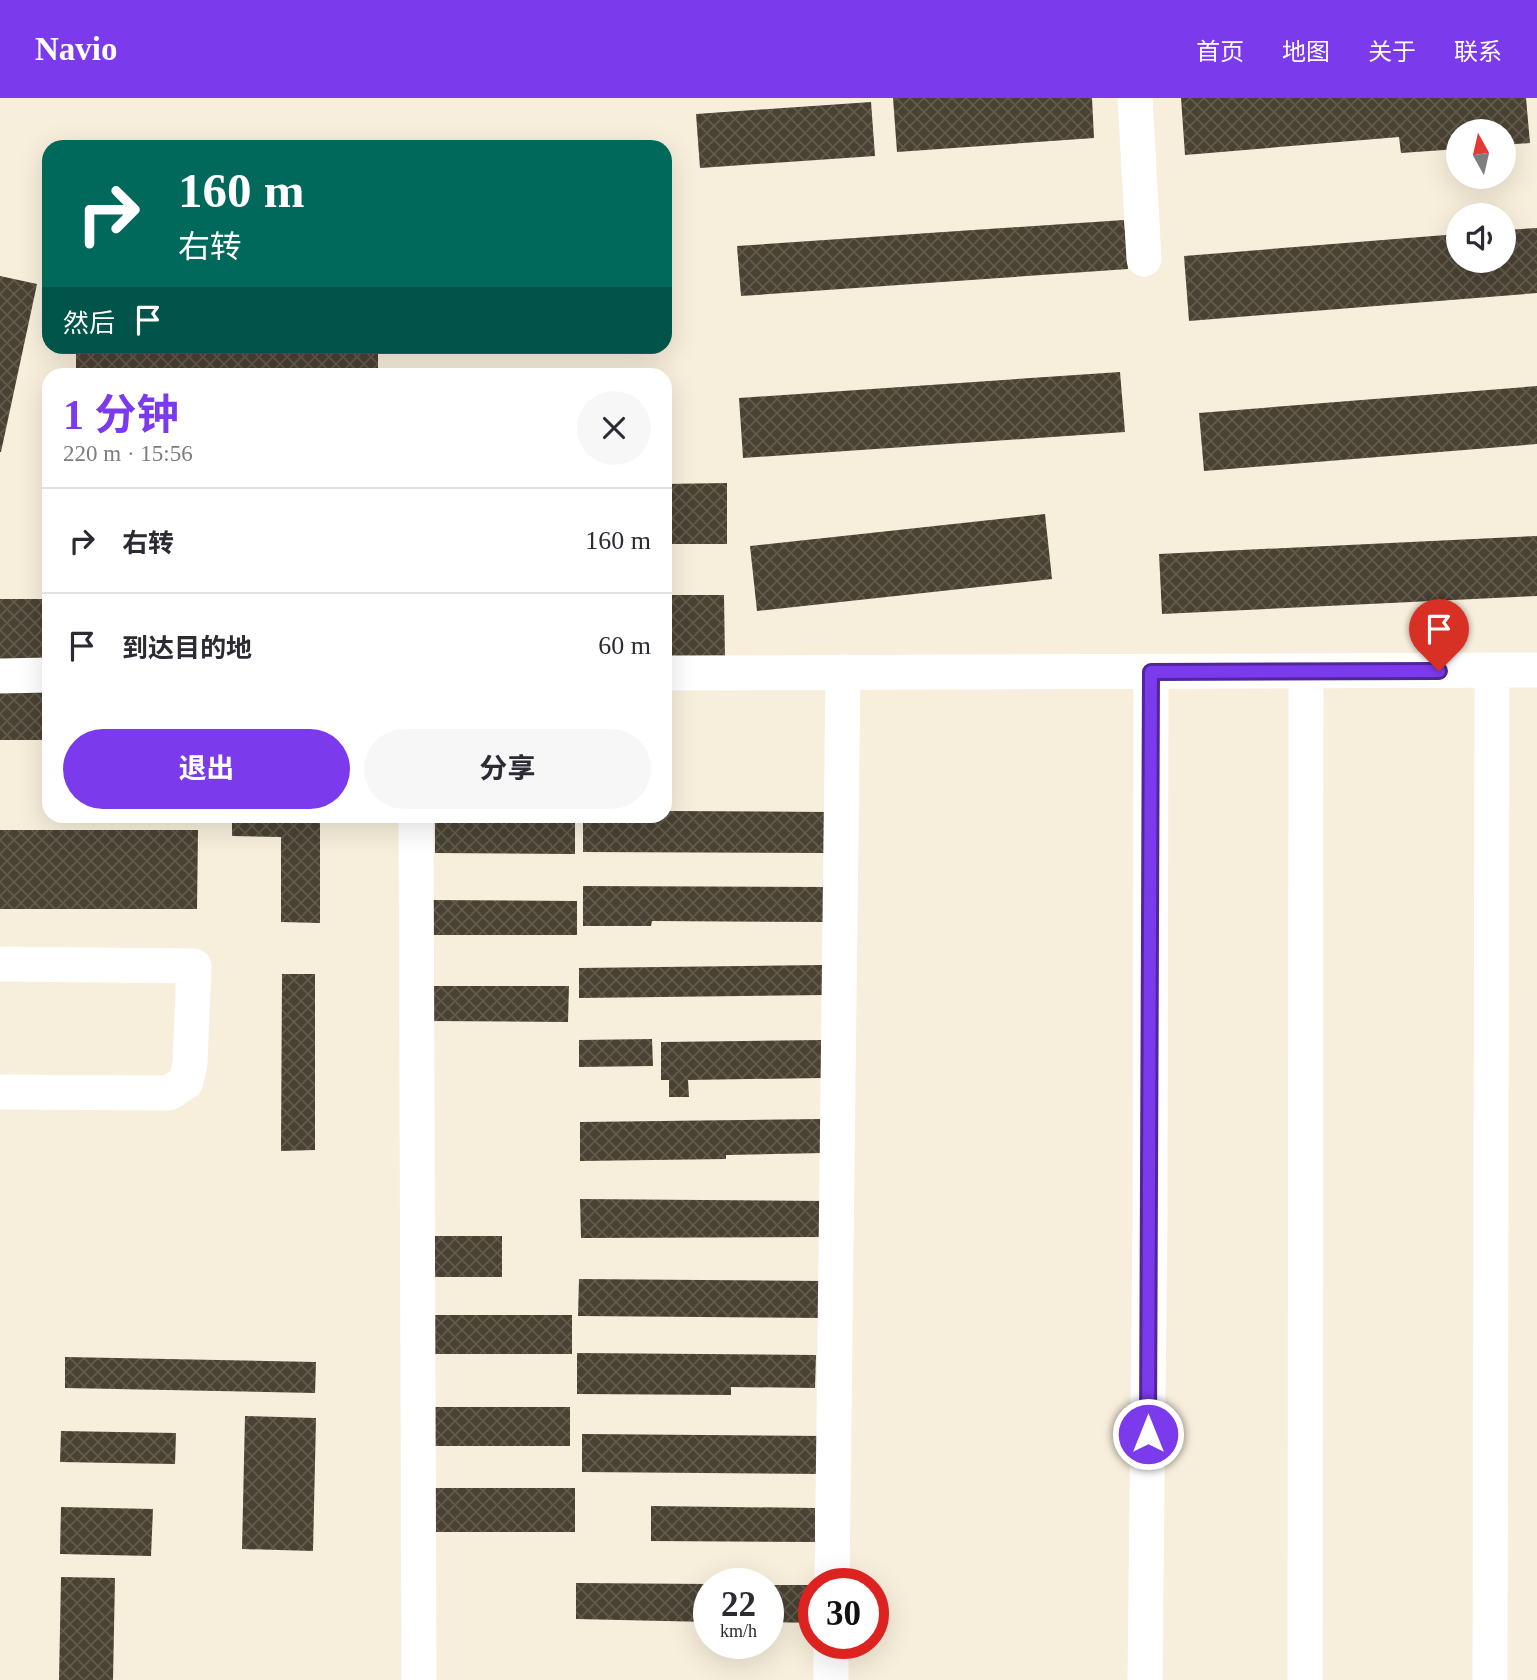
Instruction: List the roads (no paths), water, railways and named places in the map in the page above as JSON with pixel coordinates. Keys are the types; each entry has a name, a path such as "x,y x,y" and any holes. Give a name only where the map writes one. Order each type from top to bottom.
{"street":[{"path":"1135,98 1144,259"},
{"path":"672,673 1537,670"},
{"path":"1305,1680 1306,671"},
{"path":"1490,1680 1492,671"},
{"path":"1145,1680 1150,1216 1151,672"},
{"path":"832,1568 843,673"},
{"path":"0,676 42,676"},
{"path":"416,823 419,1680"},
{"path":"0,964 194,966 190,1064 186,1082 178,1088 169,1093 0,1092"},
{"path":"831,1659 831,1680"}]}
